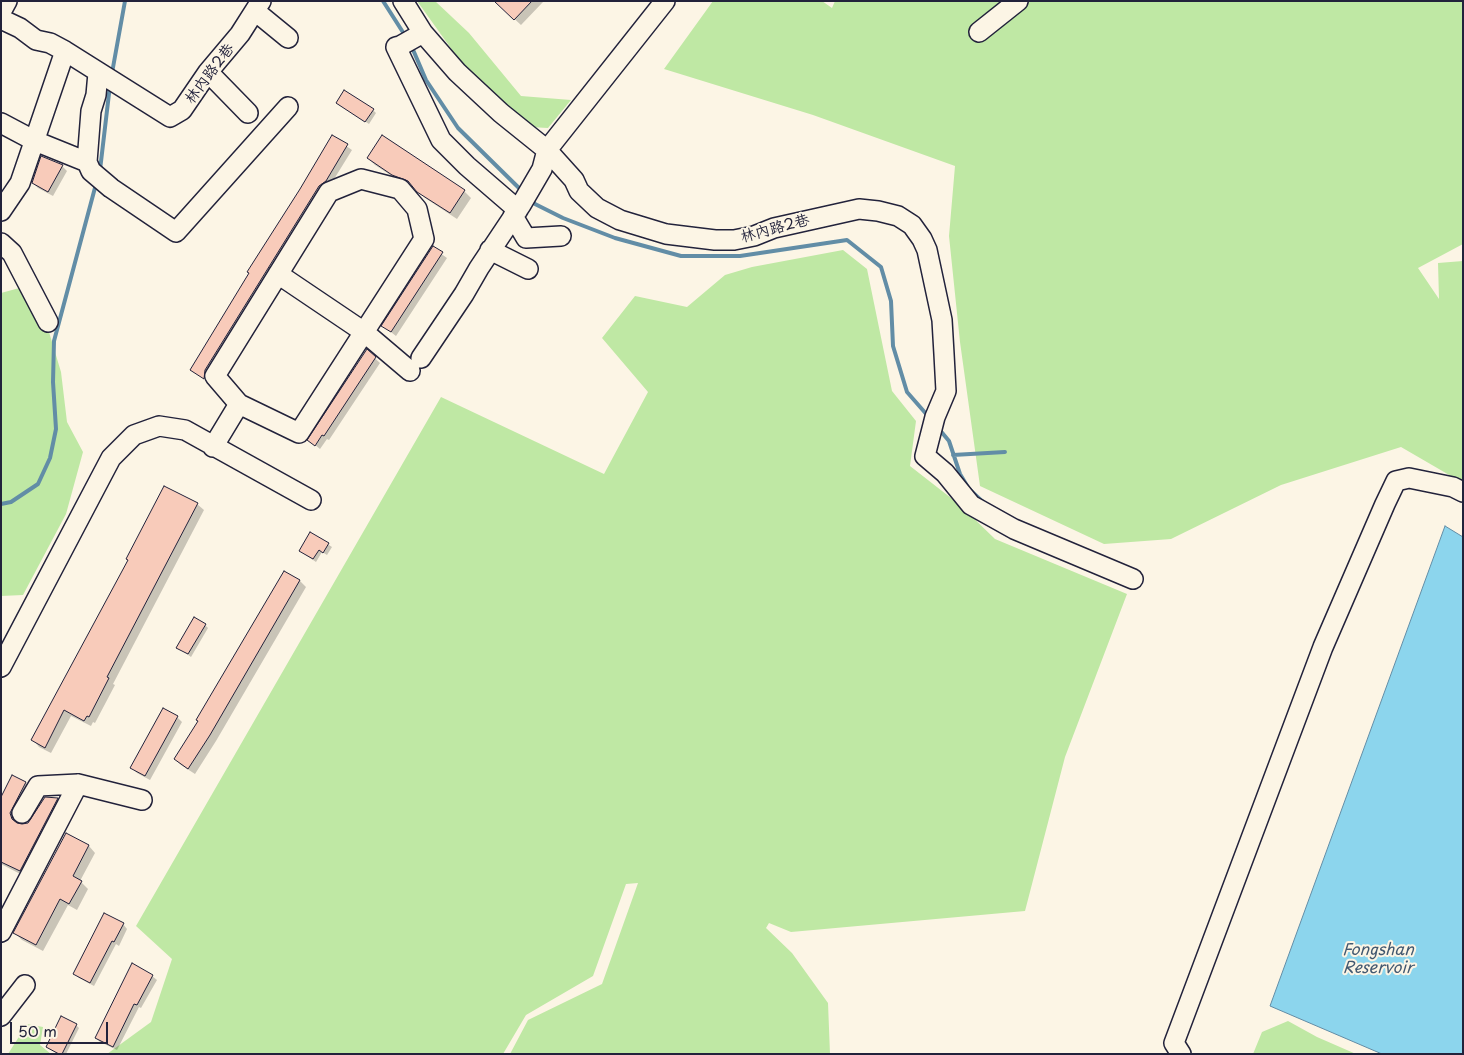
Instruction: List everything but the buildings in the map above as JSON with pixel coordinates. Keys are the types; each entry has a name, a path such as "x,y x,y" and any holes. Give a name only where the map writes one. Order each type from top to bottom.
{"street":[{"path":"1,12 7,1"},
{"name":"林內路2巷","path":"403,1 423,33 456,72 501,113 547,150 574,180 579,191 597,208 620,220 666,234 715,240 734,240 754,236 774,228 859,210 878,211 898,216 912,225 922,239 926,250 942,320 944,354 946,391 935,417 925,456 945,474 971,505 1014,529 1133,579"},
{"path":"278,274 416,365 518,210 542,169 547,150 665,1"},
{"path":"979,32 1018,1"},
{"name":"林內路2巷","path":"108,79 170,117 182,110 208,72 240,34 258,6"},
{"path":"258,6 288,38"},
{"path":"1,19 20,28 36,40 50,43 65,51 108,79 96,95 91,111 94,171"},
{"path":"423,33 396,47 441,140 467,166 518,210 526,238 561,236"},
{"path":"1,211 20,183 65,51"},
{"path":"208,72 248,112"},
{"path":"1,123 94,171 110,188 176,232 288,107"},
{"path":"361,179 400,189 417,209 424,239 364,332 299,433 238,404 215,376 329,192 361,179"},
{"path":"1,244 12,253 48,322"},
{"path":"490,250 528,269"},
{"path":"213,447 238,404"},
{"path":"1,667 112,458 134,435 159,426 185,430 311,500"},
{"path":"1181,1054 1174,1043 1323,647 1388,496 1396,481 1409,478 1453,487 1463,492"},
{"path":"22,813 38,786 78,784 142,800"},
{"path":"1,932 78,784"},
{"path":"1,1016 25,985"}],"green space":[{"path":"417,1 435,1 469,33 521,96 571,100 548,128 529,127 478,86"},
{"path":"713,1 822,1 832,8 835,1 1463,1 1463,244 1418,268 1439,299 1438,263 1463,261 1463,483 1401,447 1281,485 1171,539 1104,544 980,486 960,342 949,236 955,166 813,115 664,69"},
{"path":"843,250 867,269 892,391 916,421 910,466 960,505 995,539 1127,594 1065,757 1025,911 791,932 769,923 766,928 792,953 828,1003 830,1054 510,1054 528,1020 602,984 638,883 626,884 593,976 526,1015 503,1054 107,1054 151,1022 172,959 136,926 441,397 604,474 648,392 602,338 635,296 687,307 725,275 752,267"},
{"path":"23,287 49,332 61,372 67,422 83,452 66,514 23,595 1,596 1,293"},
{"path":"1288,1021 1317,1037 1356,1054 1253,1054 1262,1032"},
{"path":"27,1024 43,1027 40,1045 51,1054 8,1054"}],"water":[{"name":"Fongshan Reservoir","path":"1445,526 1463,537 1463,1054 1382,1054 1270,1006"}],"waterway":[{"path":"112,73 125,1"},
{"path":"383,1 406,37"},
{"path":"411,45 426,80 458,128 522,191"},
{"path":"100,170 110,85"},
{"path":"1,504 11,502 38,484 50,458 56,429 53,382 54,341 96,184"},
{"path":"531,199 535,204 563,218 615,238 681,256 740,256 847,240 881,267 891,301 893,346 907,392 928,416"},
{"path":"939,429 949,441 960,474 969,489 984,503"},
{"path":"953,455 1005,452"}]}
